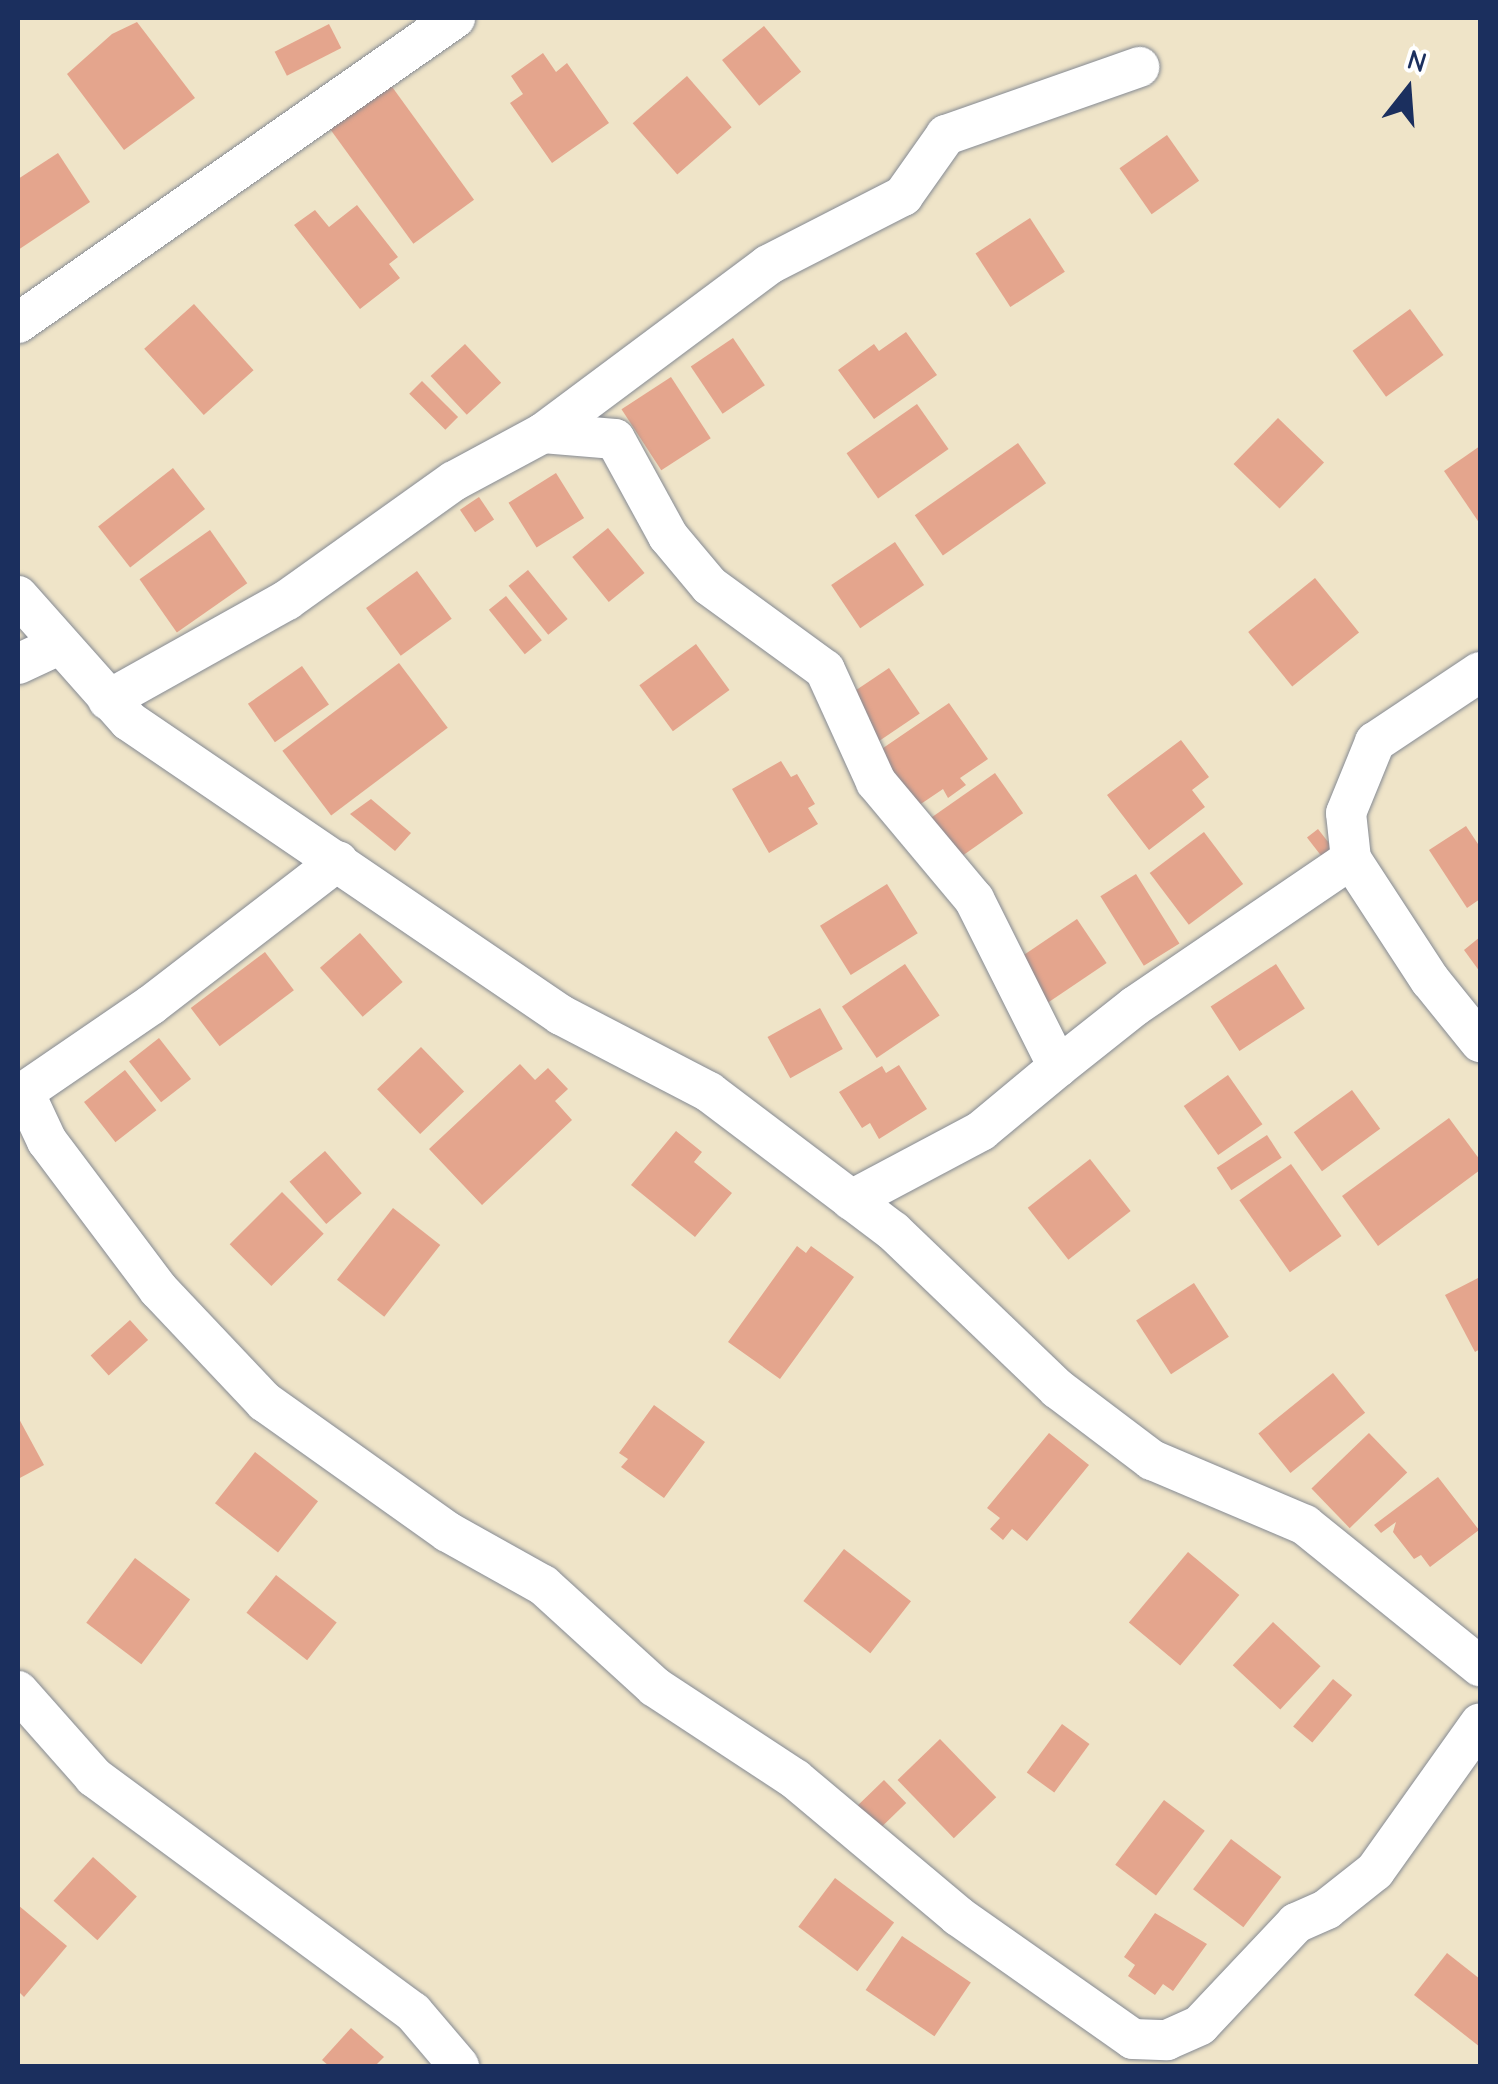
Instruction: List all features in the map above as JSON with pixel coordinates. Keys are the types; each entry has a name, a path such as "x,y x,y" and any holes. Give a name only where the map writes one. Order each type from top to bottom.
{"street":[{"path":"18,323 456,18"},
{"path":"108,700 286,600 454,481 543,433 768,264 903,196 946,136 1139,67"},
{"path":"543,433 616,440 668,536 710,586 824,670 876,782 974,899 1058,1066"},
{"path":"18,596 57,646 129,721 561,1015 709,1092 893,1231 1058,1389 1152,1460 1304,1525 1480,1666"},
{"path":"18,664 57,646"},
{"path":"1480,672 1375,742 1346,813 1351,860 1430,980 1480,1042"},
{"path":"851,1200 981,1131 1134,1006 1351,860"},
{"path":"338,861 151,1005 21,1094 47,1141 159,1290 265,1402 448,1532 543,1585 655,1686 795,1778 958,1916 1133,2040 1168,2040 1200,2026 1296,1923 1327,1909 1375,1871 1480,1723"},
{"path":"18,1691 94,1776 413,2012 459,2066"}],"building":[{"path":"137,22 195,98 124,150 67,74 112,34"},
{"path":"329,24 341,48 287,76 275,52"},
{"path":"764,26 801,72 759,106 722,60"},
{"path":"543,53 556,72 567,63 609,123 552,163 510,103 523,94 511,76"},
{"path":"687,76 732,127 677,175 633,123"},
{"path":"390,84 474,200 413,244 329,128"},
{"path":"1167,135 1199,181 1152,214 1119,168"},
{"path":"58,153 90,202 18,250 18,179"},
{"path":"357,205 398,257 389,264 400,278 360,309 294,225 315,210 329,227"},
{"path":"1030,218 1065,272 1010,307 975,253"},
{"path":"194,304 254,370 204,415 144,349"},
{"path":"1410,309 1444,355 1386,397 1353,351"},
{"path":"906,332 937,375 874,419 838,370 874,344 879,351"},
{"path":"733,338 765,385 723,414 691,367"},
{"path":"465,344 501,383 467,415 431,376"},
{"path":"671,377 711,438 661,470 622,409"},
{"path":"422,381 458,417 445,430 409,394"},
{"path":"917,404 949,449 878,498 847,453"},
{"path":"1278,418 1324,462 1280,508 1234,464"},
{"path":"1018,443 1046,483 943,555 915,515"},
{"path":"1480,446 1480,524 1444,471"},
{"path":"173,468 205,509 130,567 98,526"},
{"path":"556,473 584,518 537,548 509,503"},
{"path":"479,497 494,519 475,532 460,510"},
{"path":"608,528 645,573 609,602 572,557"},
{"path":"210,530 247,583 177,633 140,579"},
{"path":"895,542 924,585 860,628 831,585"},
{"path":"528,570 568,619 548,635 509,586"},
{"path":"417,571 452,619 401,656 366,608"},
{"path":"1315,578 1359,632 1292,687 1248,632"},
{"path":"506,596 542,640 525,654 489,610"},
{"path":"696,644 730,690 673,731 639,685"},
{"path":"399,663 448,728 331,816 282,751"},
{"path":"302,666 329,705 275,742 248,704"},
{"path":"889,668 920,714 873,745 842,700"},
{"path":"949,703 988,759 960,778 966,785 948,798 943,789 906,814 867,759"},
{"path":"1181,740 1209,777 1192,790 1205,807 1149,850 1107,795"},
{"path":"781,761 791,777 797,774 815,804 808,808 818,824 769,853 732,789"},
{"path":"995,773 1023,813 953,862 925,822"},
{"path":"371,799 411,833 395,851 350,814"},
{"path":"1466,826 1480,847 1480,899 1467,908 1429,850"},
{"path":"1318,829 1337,853 1326,862 1307,838"},
{"path":"1204,832 1243,884 1189,925 1150,873"},
{"path":"1136,874 1179,944 1144,966 1100,896"},
{"path":"887,884 918,933 851,975 820,926"},
{"path":"1077,919 1107,963 1044,1005 1015,961"},
{"path":"360,933 403,982 363,1017 320,968"},
{"path":"1480,937 1480,972 1464,950"},
{"path":"265,952 294,990 220,1046 191,1008"},
{"path":"905,964 940,1015 877,1058 842,1006"},
{"path":"1276,964 1305,1008 1239,1051 1211,1006"},
{"path":"820,1008 843,1049 790,1078 768,1037"},
{"path":"159,1038 191,1079 161,1102 129,1061"},
{"path":"421,1047 464,1092 420,1134 377,1089"},
{"path":"520,1064 535,1080 548,1068 568,1089 555,1101 572,1120 482,1205 429,1149"},
{"path":"899,1065 927,1109 879,1139 870,1123 862,1128 839,1092 882,1066 886,1073"},
{"path":"125,1070 156,1110 115,1142 84,1102"},
{"path":"1228,1075 1262,1124 1218,1155 1184,1106"},
{"path":"1352,1090 1380,1129 1322,1171 1294,1132"},
{"path":"1449,1118 1480,1160 1480,1170 1378,1246 1342,1196"},
{"path":"676,1131 702,1152 694,1162 732,1193 695,1237 631,1185"},
{"path":"1267,1135 1282,1158 1231,1190 1217,1168"},
{"path":"325,1151 362,1193 326,1224 290,1182"},
{"path":"1090,1159 1131,1211 1068,1260 1028,1208"},
{"path":"1291,1164 1341,1236 1290,1272 1239,1200"},
{"path":"282,1192 324,1234 271,1286 230,1244"},
{"path":"393,1208 440,1245 384,1317 337,1280"},
{"path":"797,1246 806,1253 811,1246 854,1277 780,1379 728,1342"},
{"path":"1480,1277 1480,1349 1475,1352 1445,1295"},
{"path":"1194,1283 1229,1337 1171,1374 1136,1321"},
{"path":"130,1320 148,1340 109,1376 91,1355"},
{"path":"1333,1373 1365,1413 1290,1473 1258,1433"},
{"path":"654,1405 705,1442 664,1498 621,1467 628,1459 619,1453"},
{"path":"18,1417 44,1465 18,1479"},
{"path":"1049,1433 1089,1465 1027,1541 1012,1529 1003,1540 990,1529 1000,1518 987,1508"},
{"path":"1369,1433 1407,1473 1350,1528 1311,1489"},
{"path":"255,1452 318,1501 278,1552 215,1503"},
{"path":"1438,1477 1479,1530 1430,1567 1421,1555 1414,1559 1393,1532 1396,1522 1381,1533 1374,1525"},
{"path":"844,1549 911,1601 870,1653 803,1601"},
{"path":"1188,1552 1239,1595 1180,1666 1129,1622"},
{"path":"135,1558 190,1600 141,1664 86,1623"},
{"path":"276,1575 337,1622 307,1660 246,1613"},
{"path":"1273,1622 1321,1666 1280,1709 1233,1665"},
{"path":"1333,1679 1352,1695 1312,1743 1293,1726"},
{"path":"1062,1724 1090,1744 1054,1793 1027,1773"},
{"path":"940,1739 996,1797 954,1838 898,1780"},
{"path":"884,1780 906,1803 876,1832 854,1809"},
{"path":"1164,1800 1205,1831 1156,1895 1115,1865"},
{"path":"1231,1839 1281,1877 1243,1927 1193,1889"},
{"path":"93,1857 137,1896 97,1940 54,1901"},
{"path":"835,1878 894,1923 857,1971 798,1927"},
{"path":"18,1905 67,1946 24,1997 18,1991"},
{"path":"1155,1913 1207,1944 1173,1991 1163,1984 1155,1995 1128,1976 1135,1965 1124,1957"},
{"path":"902,1936 971,1982 934,2036 866,1990"},
{"path":"1447,1953 1480,1979 1480,2047 1414,1995"},
{"path":"351,2028 384,2057 375,2066 329,2066 322,2060"}]}
